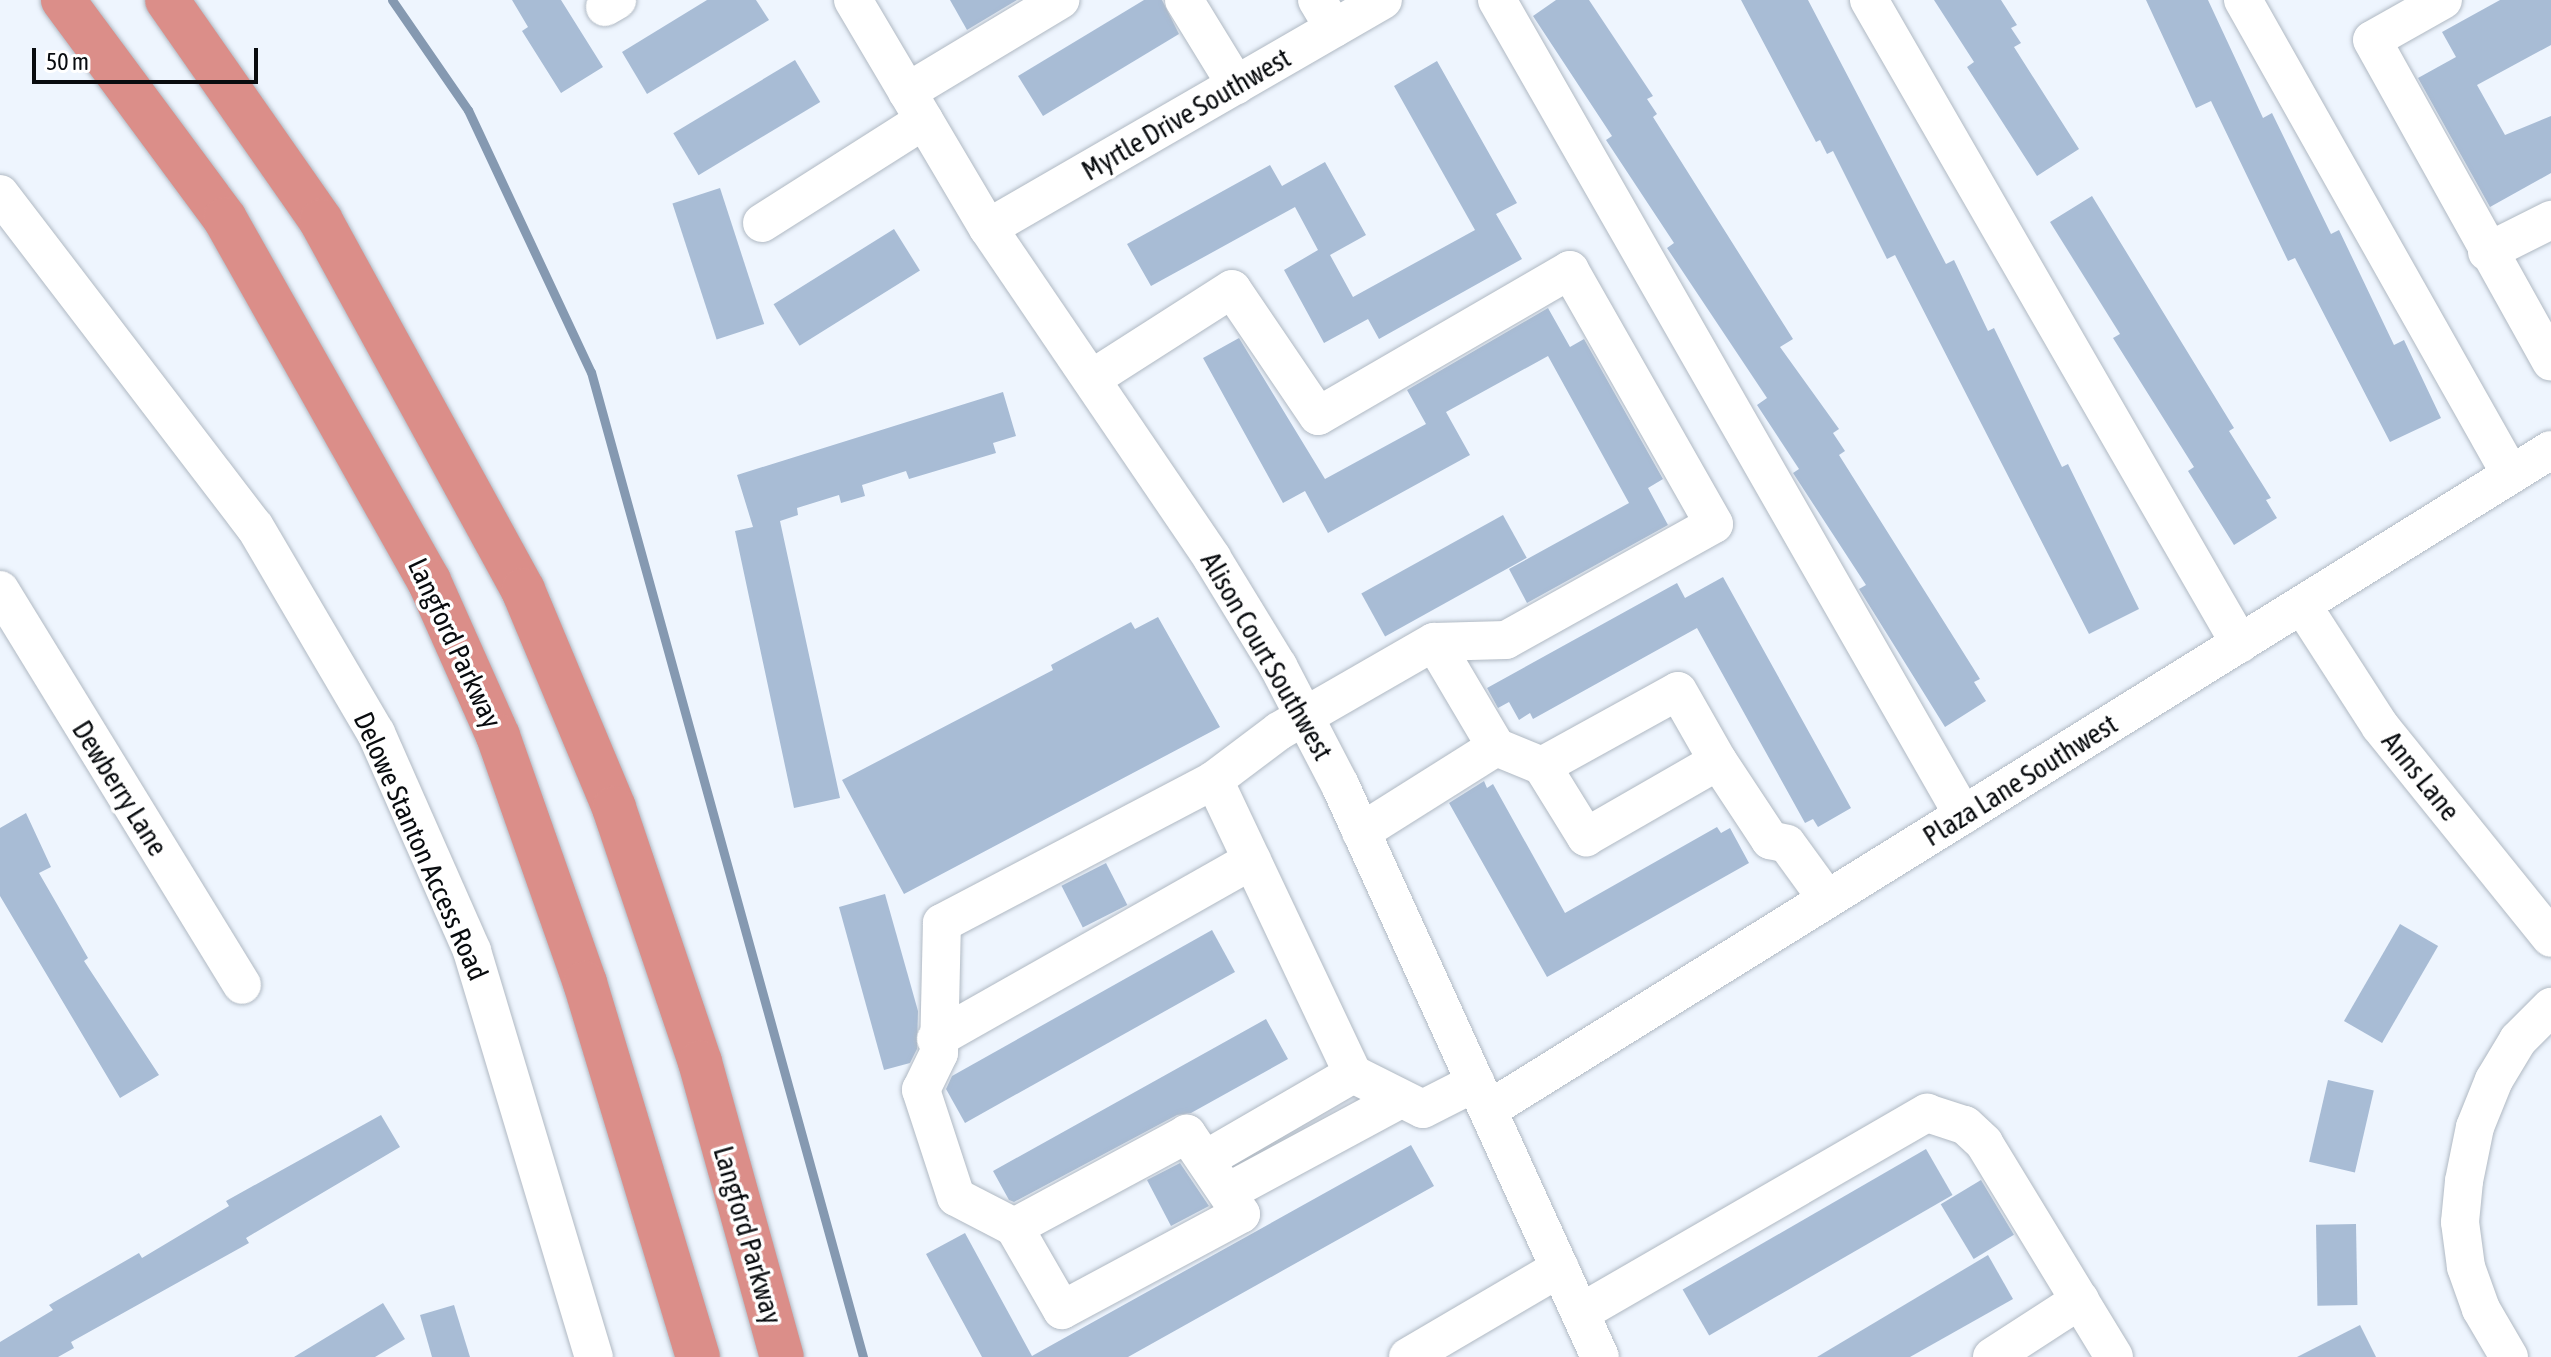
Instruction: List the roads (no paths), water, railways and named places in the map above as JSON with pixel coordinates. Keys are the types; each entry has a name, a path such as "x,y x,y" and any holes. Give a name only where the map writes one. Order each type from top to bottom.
{"highway":[{"name":"Langford Parkway","path":"63,0 225,219 429,581 498,736 580,968 698,1357"},
{"name":"Langford Parkway","path":"167,0 321,221 523,590 614,808 700,1062 782,1357"}],"street":[{"name":"Alison Court Southwest","path":"853,0 988,228 1212,558 1305,717 1361,832 1600,1357"},
{"path":"1184,0 1236,85"},
{"name":"Myrtle Drive Southwest","path":"988,228 1236,85 1326,14 1383,0"},
{"path":"1497,0 1963,815"},
{"path":"1869,0 2240,644"},
{"path":"2243,0 2511,475"},
{"path":"2443,0 2372,40 2487,252 2551,361"},
{"path":"762,223 916,106 1040,4"},
{"name":"Delowe Stanton Access Road","path":"0,194 255,527 376,733 472,951 594,1357"},
{"path":"2487,252 2551,220"},
{"path":"1091,379 1232,289 1318,416 1570,270 1714,524 1506,640 1434,642 1305,717 1214,780 942,923 936,1039 939,1053 921,1090 956,1197 1014,1227 1062,1310 1401,1099"},
{"name":"Plaza Lane Southwest","path":"1401,1099 1423,1109 1482,1096 1827,899 2551,450"},
{"name":"Dewberry Lane","path":"0,590 242,985"},
{"name":"Anns Lane","path":"2302,605 2380,726 2551,938"},
{"path":"1434,642 1496,747 1542,766 1586,837 1718,761"},
{"path":"1542,766 1678,691 1718,761 1770,840 1787,844 1827,899"},
{"path":"1361,832 1496,747"},
{"path":"1214,780 1353,1074 1401,1099"},
{"path":"936,1039 1252,860"},
{"path":"2509,1357 2481,1309 2466,1267 2460,1222 2464,1181 2475,1127 2494,1080 2518,1040 2551,1007"},
{"path":"1208,1158 1353,1074"},
{"path":"1580,1313 1927,1113 1965,1125 1984,1143 2114,1357"},
{"path":"1014,1227 1187,1134 1208,1158 1234,1203"},
{"path":"1408,1357 1560,1268"},
{"path":"1992,1357 2080,1300"}],"waterway":[{"path":"392,0 468,110 591,372 863,1357"}]}
